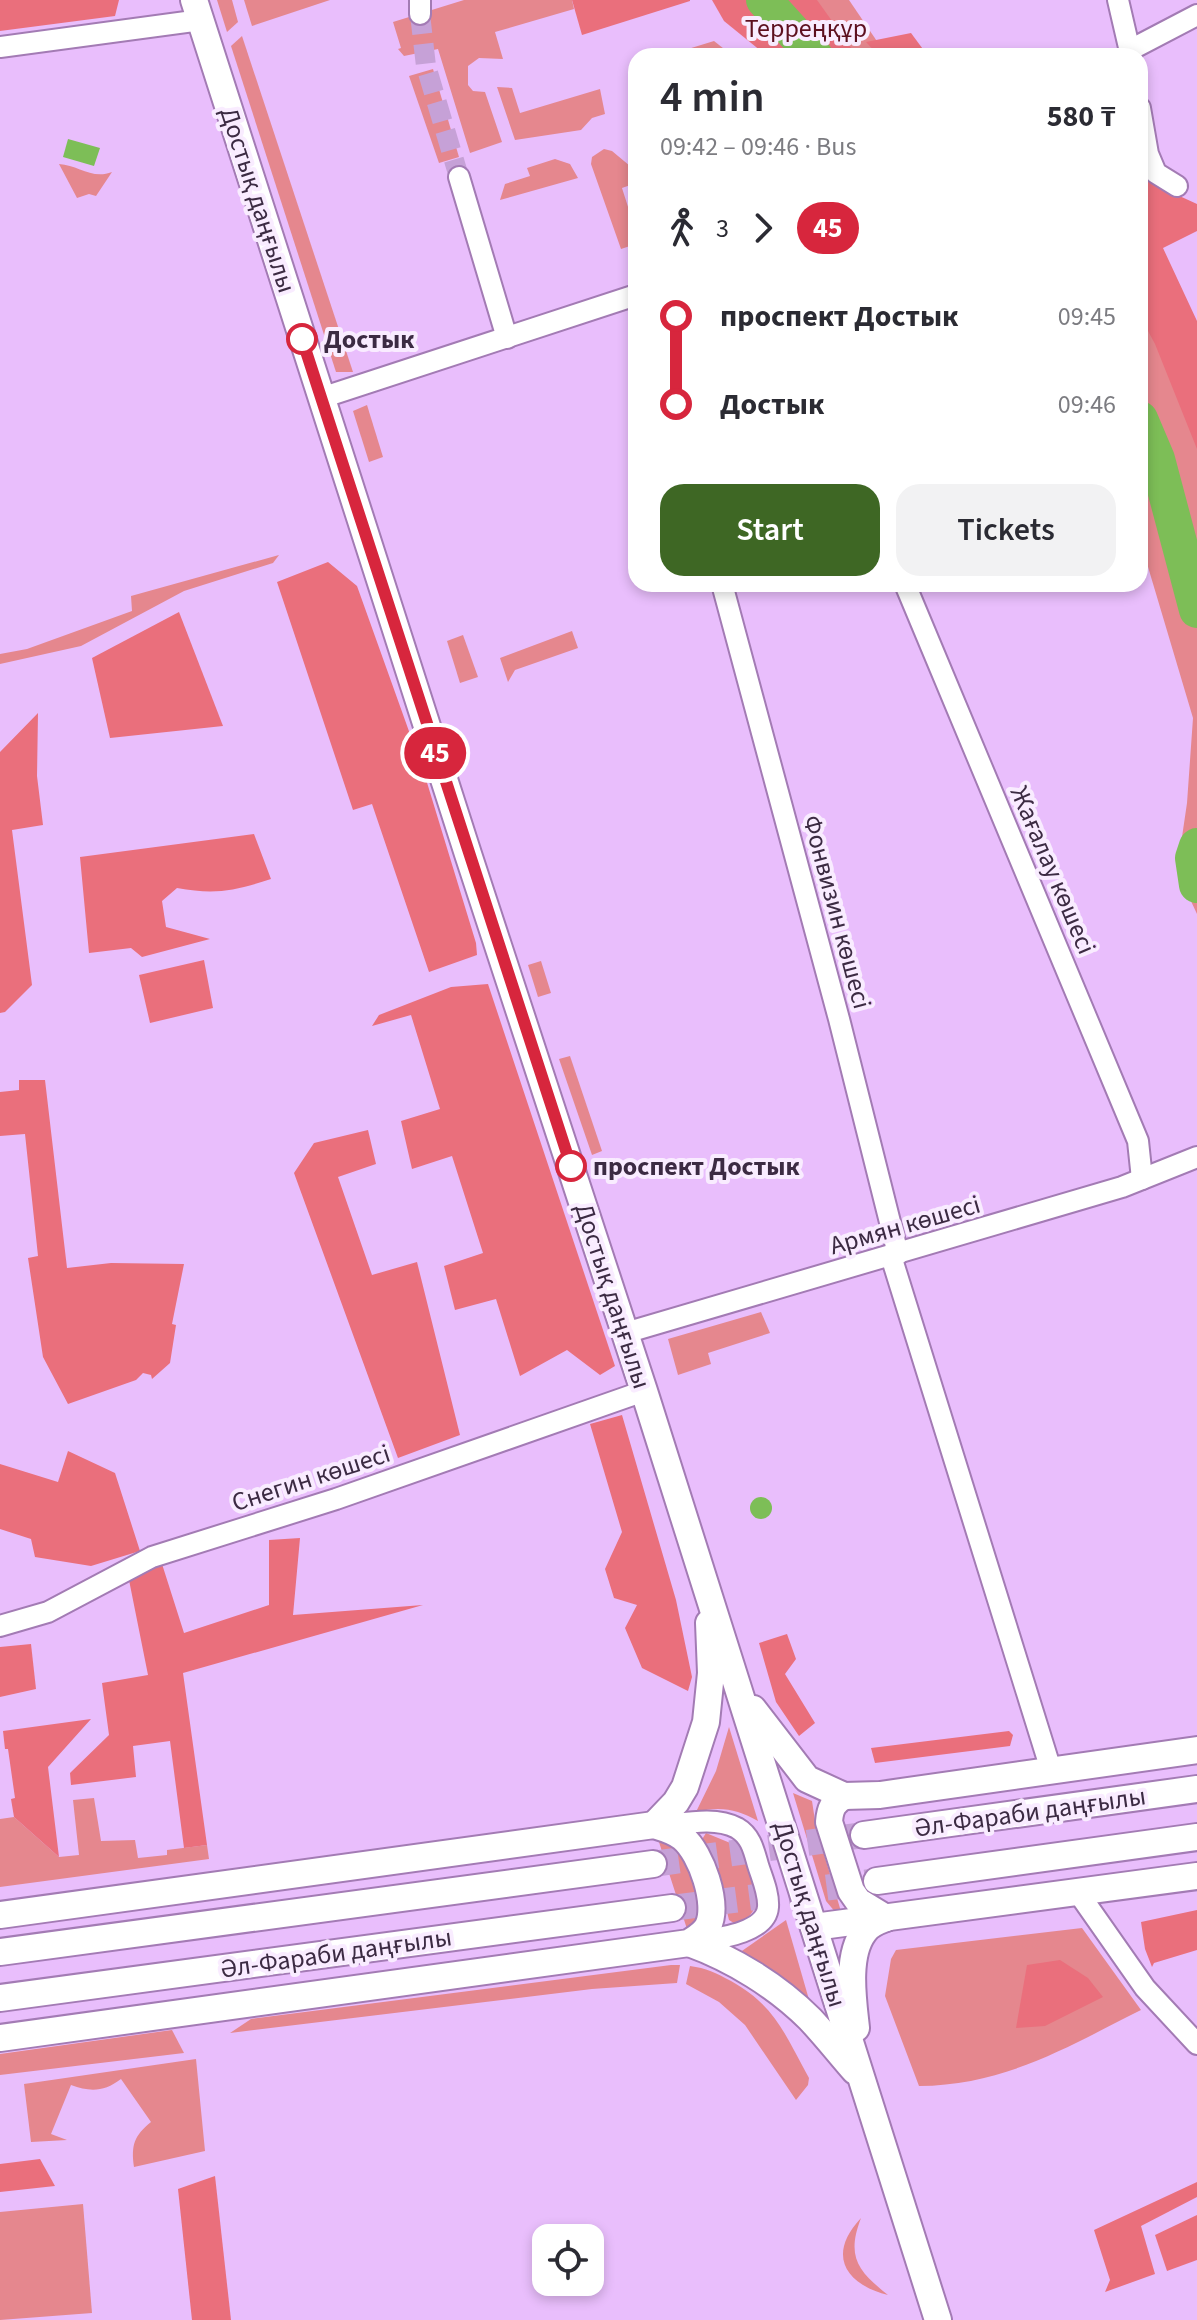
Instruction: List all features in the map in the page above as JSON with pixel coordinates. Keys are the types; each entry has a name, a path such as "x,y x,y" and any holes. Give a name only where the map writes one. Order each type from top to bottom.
{"main road":[{"name":"Достық даңғылы","path":"198,10 644,1391 938,2320"},
{"path":"654,1825 676,1802 685,1787 706,1722 710,1643 704,1580"},
{"path":"739,1690 807,1779 844,1796 880,1795 1197,1750"},
{"name":"Әл-Фараби даңғылы","path":"864,1835 1197,1789"},
{"path":"844,1796 835,1801 829,1822 851,1891 858,1901 886,1918"},
{"path":"0,1915 654,1825 674,1832 687,1842 707,1882 711,1908 710,1921 704,1933 689,1943 0,2038"},
{"name":"Әл-Фараби даңғылы","path":"877,1881 1197,1837"},
{"name":"Әл-Фараби даңғылы","path":"0,1952 653,1864"},
{"path":"814,1927 1197,1876"},
{"name":"Әл-Фараби даңғылы","path":"0,1998 672,1908"},
{"path":"862,2079 853,2003 854,1959 865,1930 886,1918"},
{"path":"689,1943 733,1962 808,2017 862,2079"}],"street":[{"path":"1118,0 1129,48"},
{"path":"0,47 198,10"},
{"path":"1139,48 1197,15"},
{"path":"1148,154 1156,173 1177,186"},
{"path":"459,177 507,338"},
{"path":"321,398 628,298"},
{"name":"Фонвизин көшесі","path":"724,592 839,1019 895,1255 1051,1770"},
{"name":"Жағалау көшесі","path":"908,592 1138,1141 1142,1179"},
{"name":"Армян көшесі","path":"625,1333 1122,1187 1197,1157"},
{"name":"Снегин көшесі","path":"0,1626 48,1612 152,1557 336,1499 611,1400 644,1391"},
{"path":"654,1825 718,1822 736,1827 751,1843 768,1899 764,1919 754,1927 723,1938 689,1943"},
{"path":"1077,1891 1145,1988 1197,2044"}],"green space":[{"path":"217,0 232,0 238,22 227,32"},
{"path":"244,0 330,0 252,26"},
{"path":"464,0 572,0 574,9 495,32 503,59 479,58 468,66 468,85 473,91 485,92 502,142 470,153 438,49 404,56 398,49 401,48 393,22"},
{"name":"Терреңқұр","path":"724,0 849,0 882,48 761,48"},
{"path":"242,36 353,372 336,372 231,46"},
{"path":"714,41 723,48 691,48"},
{"path":"433,69 459,157 439,163 409,76"},
{"path":"497,87 512,88 520,113 600,89 605,114 592,118 581,130 515,140"},
{"path":"604,149 612,151 628,164 628,186 622,188 628,207 628,247 621,249 591,164 592,157"},
{"path":"555,159 570,164 578,178 500,200 505,184 530,176 527,168"},
{"path":"59,164 91,173 112,172 96,196 89,194 77,198"},
{"path":"1148,287 1197,380 1197,914 1177,871 1187,803 1193,718 1148,567"},
{"path":"367,405 383,457 369,462 353,411"},
{"path":"279,555 273,563 184,591 81,646 0,664 0,654 27,649 132,611 131,596"},
{"path":"572,631 578,648 515,670 508,682 500,658"},
{"path":"463,635 478,677 460,683 447,641"},
{"path":"541,961 551,993 538,997 528,965"},
{"path":"570,1056 602,1151 592,1155 559,1059"},
{"path":"761,1312 770,1333 708,1353 711,1364 678,1375 668,1339"},
{"path":"729,1727 758,1821 728,1810 696,1812 716,1771"},
{"path":"793,1793 812,1801 816,1827 842,1915 836,1913 826,1901"},
{"path":"94,1798 101,1841 135,1840 138,1858 167,1855 167,1850 207,1845 209,1859 0,1887 0,1819 14,1817 59,1857 79,1855 73,1800"},
{"path":"706,1833 740,1847 753,1879 757,1900 754,1909 737,1925 729,1920 714,1859 701,1841"},
{"path":"658,1839 678,1849 690,1876 699,1917 698,1922 687,1929"},
{"path":"786,1920 810,2003 739,1953"},
{"path":"1082,1928 1141,2010 1035,2062 980,2079 919,2086 885,1996 891,1959 896,1950"},
{"path":"680,1965 677,1983 592,1989 230,2033 251,2019"},
{"path":"690,1966 711,1971 731,1981 769,2011 809,2078 808,2085 796,2100 745,2025 719,2002 686,1984"},
{"path":"172,2030 184,2053 0,2075 0,2054"},
{"path":"196,2059 205,2151 134,2167 135,2142 151,2122 121,2079 97,2090 71,2085 51,2134 67,2140 31,2142 24,2084"},
{"path":"83,2204 92,2313 0,2320 0,2212"},
{"path":"861,2218 855,2243 858,2262 869,2278 888,2295 860,2283 845,2266 845,2244"}],"shaded area":[{"path":"0,0 119,0 115,16 0,31"},
{"path":"572,0 690,0 690,1 582,35"},
{"path":"712,0 747,0 792,48 757,48 724,21"},
{"path":"779,0 817,0 851,48 826,48"},
{"path":"911,33 922,48 872,48 866,42"},
{"path":"68,139 100,148 94,166 63,157"},
{"path":"1148,182 1197,204 1197,231 1163,248 1197,321 1197,449 1148,331"},
{"path":"328,562 357,586 425,776 476,943 477,955 429,972 372,804 353,810 277,582"},
{"path":"179,612 223,726 110,738 92,658"},
{"path":"38,713 37,776 43,825 12,830 32,985 5,1012 0,1013 0,752"},
{"path":"254,834 271,879 225,891 177,888 162,901 166,927 210,939 142,957 131,948 89,953 80,857"},
{"path":"204,960 213,1008 150,1023 139,975"},
{"path":"488,984 615,1366 600,1375 567,1350 520,1376 496,1299 455,1310 444,1266 483,1253 452,1156 412,1169 401,1121 440,1109 411,1015 372,1026 379,1015 451,987"},
{"path":"19,1080 45,1080 67,1268 111,1263 184,1264 172,1324 176,1325 170,1363 152,1379 151,1375 143,1373 136,1380 68,1404 43,1357 28,1258 38,1256 25,1134 0,1136 0,1092 19,1090"},
{"path":"368,1130 376,1164 338,1177 372,1275 417,1262 460,1435 398,1458 294,1173 314,1143"},
{"path":"622,1415 676,1600 692,1677 688,1691 642,1668 625,1628 637,1605 614,1598 605,1569 622,1532 590,1424"},
{"path":"68,1451 115,1473 140,1551 91,1566 35,1557 31,1539 0,1529 0,1464 58,1482"},
{"path":"761,1497 769,1500 772,1508 769,1516 761,1519 753,1516 750,1508 753,1500"},
{"path":"300,1538 293,1615 423,1605 183,1673 207,1845 184,1848 170,1741 133,1746 136,1777 71,1785 70,1773 109,1735 102,1683 148,1675 129,1580 162,1564 184,1633 269,1605 269,1540"},
{"path":"787,1634 796,1659 785,1674 815,1723 799,1736 776,1702 759,1643"},
{"path":"31,1644 36,1689 0,1697 0,1647"},
{"path":"91,1719 48,1767 59,1857 14,1817 11,1799 15,1798 3,1731"},
{"path":"1009,1731 1013,1735 1010,1746 875,1763 871,1748"},
{"path":"1197,1910 1197,1950 1154,1963 1152,1967 1145,1949 1141,1922"},
{"path":"1060,1960 1088,1978 1103,1997 1045,2026 1016,2028 1027,1965"},
{"path":"40,2159 55,2186 0,2192 0,2164"},
{"path":"215,2176 231,2320 192,2320 178,2189"},
{"path":"1197,2182 1197,2197 1141,2226 1155,2274 1105,2292 1110,2280 1094,2230"},
{"path":"1197,2215 1197,2260 1167,2271 1155,2235"}],"waterway":[{"path":"764,0 808,48"},
{"path":"1148,438 1157,459 1197,610"},
{"path":"1197,846 1193,858 1197,885"}],"tunnel":[{"path":"420,14 426,66 459,177"},
{"path":"653,1864 864,1835"},
{"path":"672,1908 870,1882"}],"bus line":[{"name":"45","path":"302,339 571,1166"}],"place":[{"name":"Достык","path":"302,339"},
{"name":"проспект Достык","path":"571,1166"}]}
